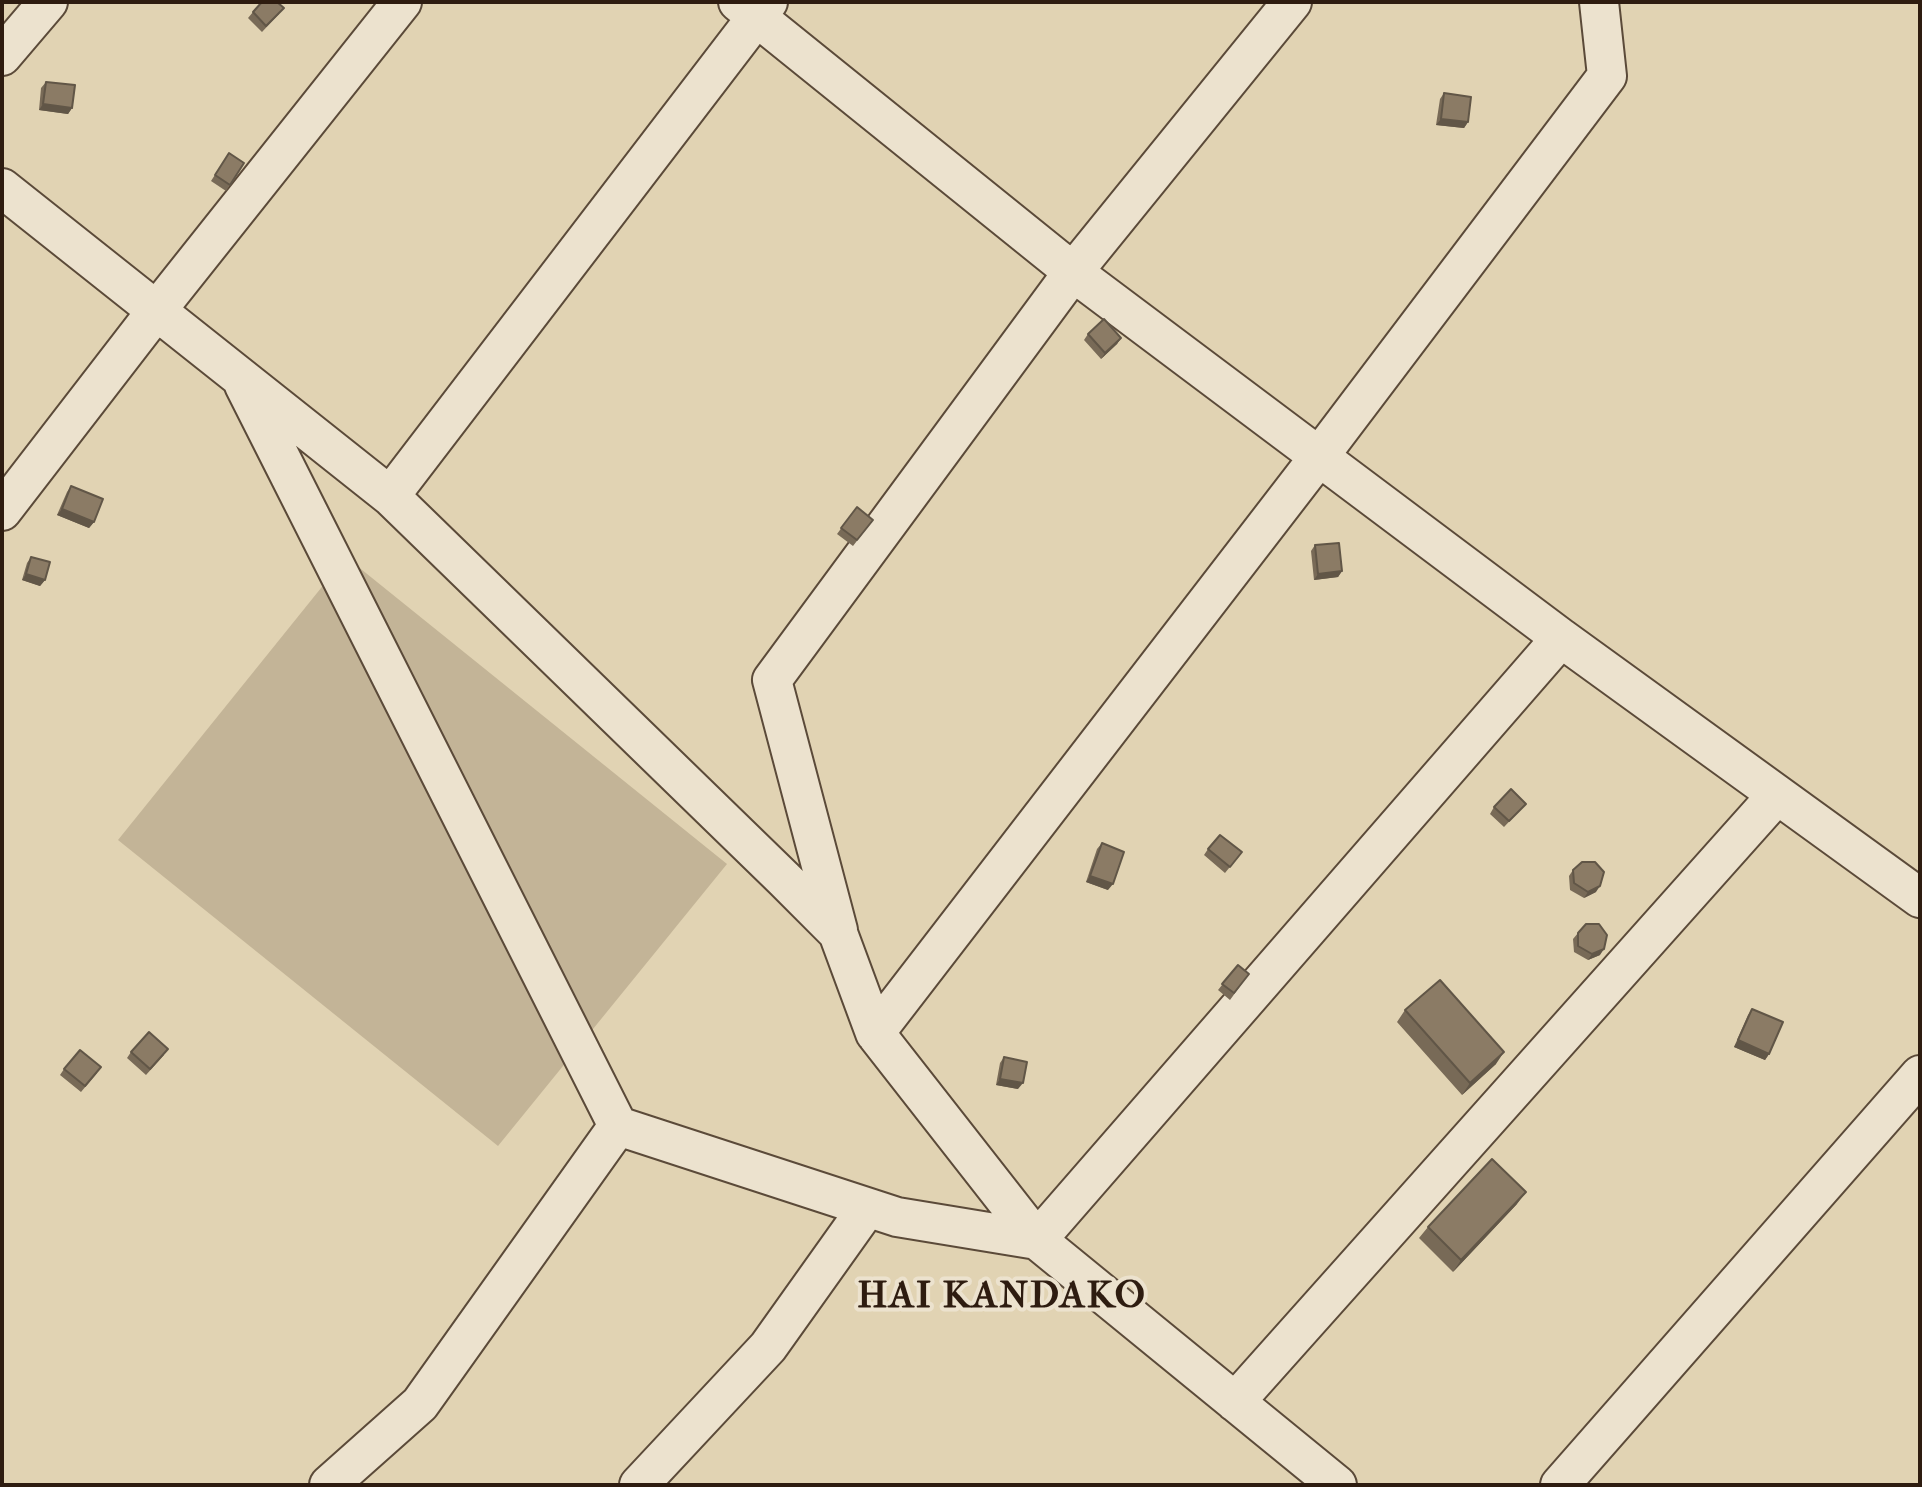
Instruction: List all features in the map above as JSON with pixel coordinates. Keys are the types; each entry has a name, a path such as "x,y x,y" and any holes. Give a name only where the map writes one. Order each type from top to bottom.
{"street":[{"path":"2,56 48,2"},
{"path":"2,511 402,2"},
{"path":"1292,2 1073,272 772,680 838,933 875,1033 1037,1240 1337,1485"},
{"path":"875,1033 1318,458 1607,76 1599,2"},
{"path":"390,496 755,6 1073,272 1561,638 1920,898"},
{"path":"2,188 390,496 838,933"},
{"path":"238,375 618,1126 897,1217 1037,1240"},
{"path":"1037,1240 1561,638"},
{"path":"1235,1402 1777,795"},
{"path":"1560,1485 1920,1075"},
{"path":"329,1485 420,1404 618,1126"},
{"path":"639,1485 768,1347 867,1208"}],"shaded area":[{"path":"346,557 727,864 498,1146 118,840"}],"building":[{"path":"262,2 277,2 284,8 266,26 253,12"},
{"path":"46,82 75,85 72,108 43,104"},
{"path":"1444,93 1471,97 1468,122 1441,119"},
{"path":"229,153 244,163 230,185 215,175"},
{"path":"1104,319 1121,338 1105,353 1088,334"},
{"path":"71,486 103,499 94,522 62,509"},
{"path":"857,507 873,520 857,540 841,528"},
{"path":"1339,543 1342,571 1318,574 1315,545"},
{"path":"31,557 50,562 45,580 26,574"},
{"path":"1511,789 1526,804 1509,821 1494,807"},
{"path":"1220,835 1242,852 1230,867 1208,849"},
{"path":"1102,843 1124,852 1113,884 1090,876"},
{"path":"1582,862 1595,862 1604,872 1600,886 1588,892 1574,883 1573,870"},
{"path":"1586,924 1599,924 1607,935 1604,949 1592,954 1578,946 1578,933"},
{"path":"1238,965 1249,974 1234,993 1222,984"},
{"path":"1440,980 1504,1052 1470,1083 1405,1010"},
{"path":"1752,1009 1783,1022 1769,1054 1738,1040"},
{"path":"149,1032 168,1049 150,1069 131,1052"},
{"path":"80,1050 101,1067 85,1086 64,1069"},
{"path":"1004,1057 1027,1062 1023,1083 1000,1079"},
{"path":"1492,1159 1526,1192 1461,1260 1428,1227"}],"district":[{"name":"HAI KANDAKO","path":"1002,1298"}]}
